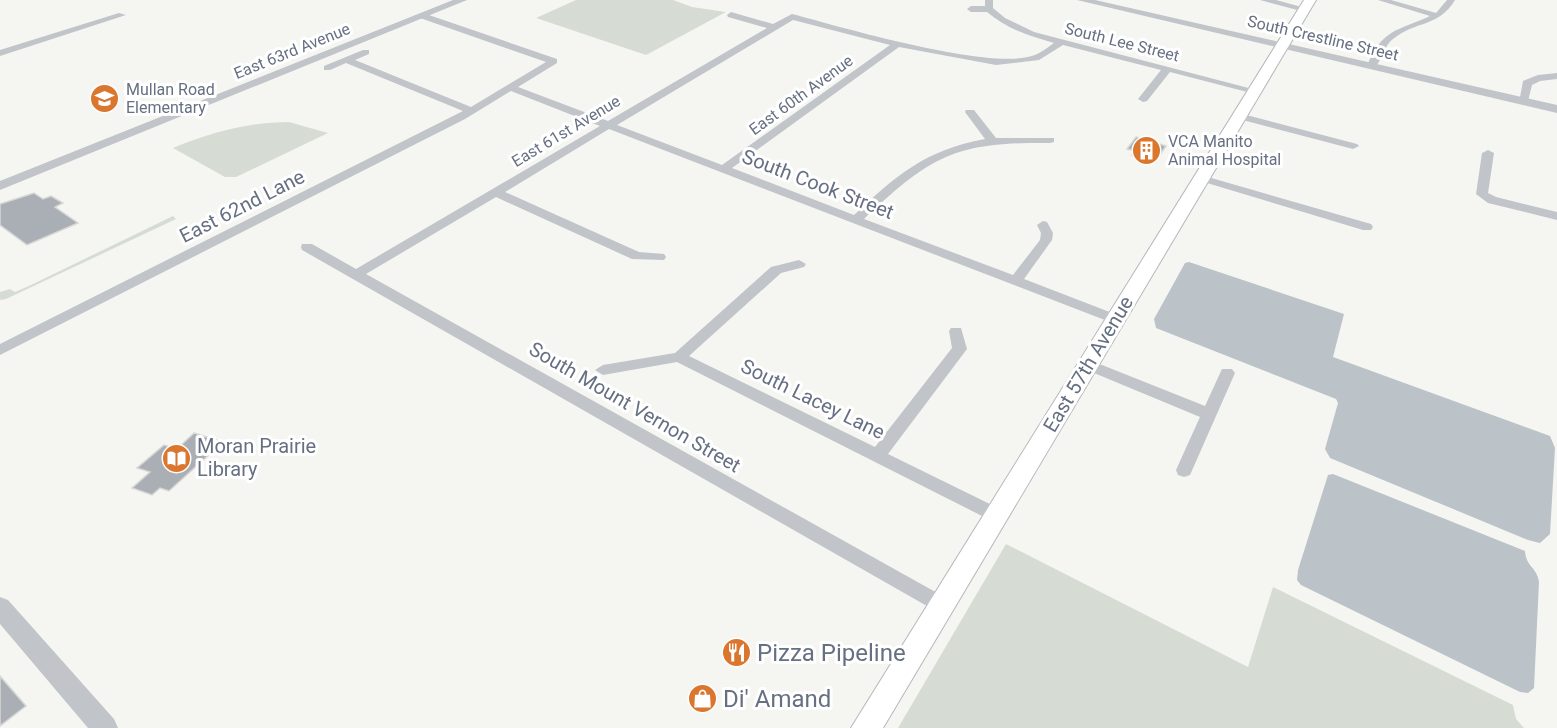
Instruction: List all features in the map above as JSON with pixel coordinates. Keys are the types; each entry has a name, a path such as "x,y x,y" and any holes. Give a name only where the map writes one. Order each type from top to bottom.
{"main road":[{"name":"East 57th Avenue","path":"866,728 1308,4"}],"street":[{"name":"East 63rd Avenue","path":"0,186 462,0"},
{"name":"South Crestline Street","path":"1082,0 1557,109"},
{"path":"1264,0 1308,4"},
{"path":"1382,0 1438,16"},
{"path":"1372,66 1379,49 1392,34 1438,16 1451,0"},
{"name":"South Lee Street","path":"971,9 989,4 1015,28 1254,91"},
{"path":"0,53 122,15"},
{"path":"731,15 773,27"},
{"name":"East 62nd Lane","path":"0,350 472,111 554,61 423,16"},
{"name":"East 61st Avenue","path":"357,274 792,17 897,44"},
{"path":"897,44 996,62 1036,58 1062,42"},
{"name":"East 60th Avenue","path":"722,170 897,44"},
{"path":"327,68 366,52"},
{"path":"346,60 472,111"},
{"path":"1143,99 1167,69"},
{"path":"1522,100 1527,83 1538,78 1557,76"},
{"name":"South Cook Street","path":"504,90 606,126 1115,319"},
{"path":"970,112 992,140"},
{"path":"1239,116 1353,146"},
{"path":"855,220 923,161 959,147 992,140 1050,140"},
{"path":"1488,153 1482,190 1486,197 1557,216"},
{"path":"1201,178 1367,228"},
{"path":"496,192 637,256 659,258"},
{"path":"1015,282 1046,240 1047,233 1043,225"},
{"name":"South Mount Vernon Street","path":"308,247 941,605"},
{"path":"603,370 679,357 776,270 799,264"},
{"path":"877,456 960,349 956,331"},
{"name":"South Lacey Lane","path":"679,357 996,515"},
{"path":"1087,364 1209,414"},
{"path":"1184,470 1227,373"},
{"path":"0,607 105,728"}],"shaded area":[{"path":"576,0 673,0 692,7 726,12 646,55 536,18"},
{"path":"289,122 328,133 236,177 225,177 173,148 230,129"},
{"path":"173,216 176,219 0,300 0,292 10,289 15,292 31,285"},
{"path":"1189,262 1344,314 1333,357 1550,436 1555,448 1550,534 1540,543 1528,540 1330,458 1325,449 1338,403 1336,399 1156,328 1154,319 1185,263"},
{"path":"1333,474 1525,551 1527,560 1539,582 1534,688 1528,693 1520,692 1301,585 1297,580 1298,570 1328,475"},
{"path":"1006,544 1248,667 1273,587 1513,705 1516,719 1524,728 898,728"}],"building":[{"name":"VCA Manito Animal Hospital","path":"1136,137 1166,146 1155,162 1132,155 1135,151 1127,149"},
{"path":"34,193 43,199 51,196 63,203 55,207 78,223 27,245 0,225 0,204"},
{"name":"Moran Prairie Library","path":"194,433 223,442 169,491 160,488 152,495 132,488 150,472 137,468 164,445 177,449"},
{"path":"0,676 26,706 0,726"}],"place":[{"name":"Mullan Road Elementary","path":"105,98"},
{"name":"VCA Manito Animal Hospital","path":"1147,150"},
{"name":"Moran Prairie Library","path":"176,458"},
{"name":"Pizza Pipeline","path":"736,653"},
{"name":"Di' Amand","path":"702,699"}]}
